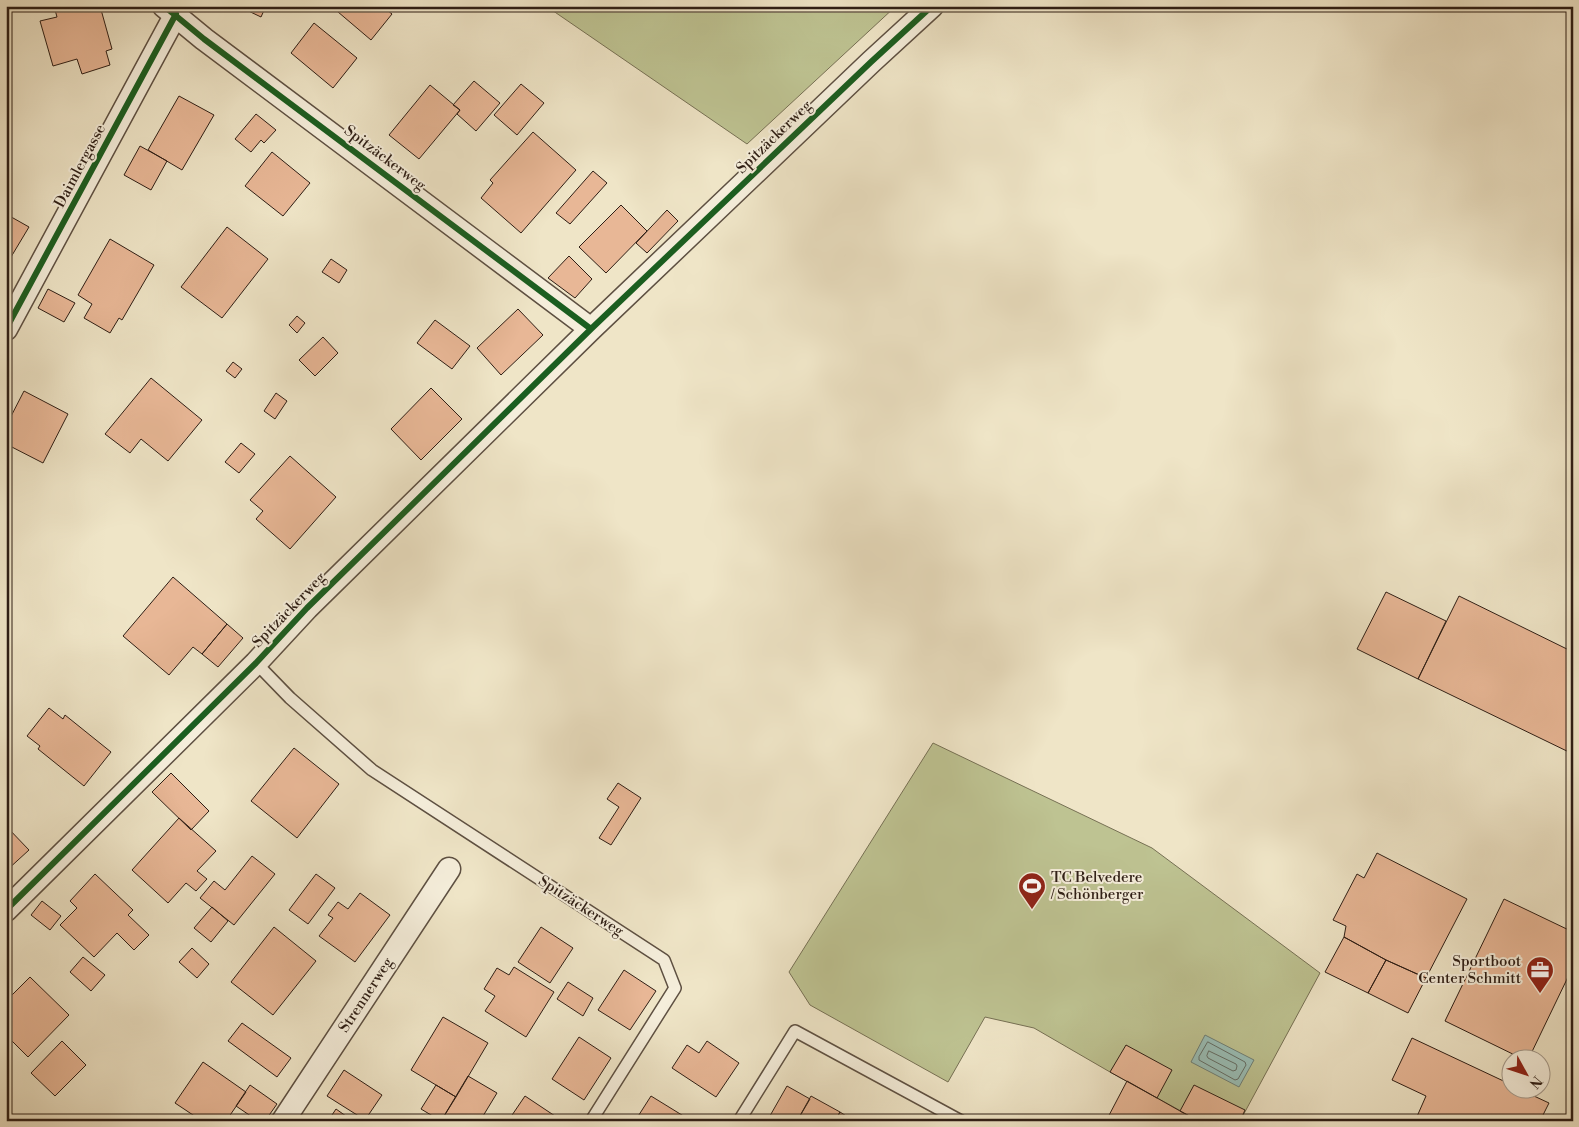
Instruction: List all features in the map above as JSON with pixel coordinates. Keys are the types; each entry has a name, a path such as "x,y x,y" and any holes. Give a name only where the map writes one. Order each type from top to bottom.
{"street":[{"name":"Spitzäckerweg","path":"6,910 256,662 307,608 591,329 932,6"},
{"name":"Spitzäckerweg","path":"170,10 204,39 591,329"},
{"name":"Daimlergasse","path":"6,329 170,10"},
{"name":"Strennerweg","path":"283,1121 449,869"}],"lane":[{"name":"Spitzäckerweg","path":"256,662 290,698 372,770 664,960 675,988 591,1121"},
{"path":"739,1121 795,1031 961,1121"}],"green space":[{"path":"546,6 896,6 747,144"},
{"name":"TC Belvedere / Schönberger","path":"933,743 1152,848 1320,973 1240,1121 1199,1121 1034,1028 985,1017 948,1082 810,1005 789,972"}],"water":[{"path":"1205,1035 1254,1060 1239,1087 1191,1062"}],"building":[{"path":"54,6 84,6 85,8 100,6 112,49 106,51 110,65 82,74 77,59 53,66 40,21 57,17"},
{"path":"238,6 266,6 261,17"},
{"path":"331,6 382,6 392,14 371,40"},
{"path":"314,23 357,58 333,88 291,53"},
{"path":"474,81 500,103 476,131 457,114 460,110 453,105"},
{"path":"521,84 544,103 517,135 494,115"},
{"path":"430,85 460,110 419,159 389,135"},
{"path":"179,96 214,115 182,170 148,150"},
{"path":"256,114 276,130 264,143 261,140 251,152 235,139"},
{"path":"533,132 576,170 521,233 481,198 493,183 490,180"},
{"path":"140,146 167,161 151,190 124,175"},
{"path":"272,152 310,183 283,216 245,186"},
{"path":"593,171 607,183 570,224 556,213"},
{"path":"621,205 647,231 606,273 579,247"},
{"path":"667,210 678,221 647,253 636,243"},
{"path":"6,214 29,227 11,257 6,255"},
{"path":"227,227 268,259 222,318 181,287"},
{"path":"110,239 154,265 122,320 119,318 110,333 84,318 92,304 78,295"},
{"path":"569,256 592,279 575,298 548,278"},
{"path":"331,259 347,270 339,283 322,272"},
{"path":"48,289 75,303 64,322 38,308"},
{"path":"518,309 543,335 501,375 477,348"},
{"path":"297,316 305,323 297,333 289,325"},
{"path":"435,320 470,346 452,369 417,343"},
{"path":"323,337 338,353 315,376 299,360"},
{"path":"233,362 242,369 235,378 226,371"},
{"path":"151,378 202,420 168,461 141,439 130,453 105,434"},
{"path":"431,388 462,419 421,460 391,429"},
{"path":"24,391 68,414 43,463 6,444 6,426"},
{"path":"276,393 287,401 275,419 264,411"},
{"path":"241,443 255,454 239,473 225,462"},
{"path":"290,456 336,497 290,549 256,519 263,511 250,500"},
{"path":"173,577 227,624 202,654 193,647 169,675 123,636"},
{"path":"1386,592 1446,621 1418,679 1357,649"},
{"path":"1459,596 1573,652 1573,754 1418,679"},
{"path":"227,624 243,638 218,667 202,654"},
{"path":"49,708 63,719 65,715 111,752 84,786 38,749 40,746 27,736"},
{"path":"294,748 339,784 297,838 251,801"},
{"path":"171,773 209,811 191,830 152,792"},
{"path":"618,783 641,798 611,845 599,838 619,807 607,799"},
{"path":"179,818 216,851 197,871 207,879 196,891 186,883 168,903 132,870"},
{"path":"6,826 29,850 6,871"},
{"path":"1377,853 1467,899 1426,978 1386,960 1344,937 1346,926 1333,920 1357,874 1364,878"},
{"path":"252,856 275,874 234,925 200,898 214,881 225,890"},
{"path":"95,874 133,910 128,915 149,935 134,950 117,933 94,957 60,925 77,908 70,901"},
{"path":"316,874 335,888 308,924 289,910"},
{"path":"360,893 390,915 355,962 319,936 333,918 328,915 338,902 348,909"},
{"path":"1504,899 1573,932 1573,980 1568,977 1533,1050 1504,1050 1445,1021"},
{"path":"42,901 61,916 50,930 31,915"},
{"path":"212,907 228,921 211,942 194,928"},
{"path":"274,927 316,961 273,1015 231,982"},
{"path":"541,927 573,948 550,983 518,962"},
{"path":"1344,937 1386,960 1368,993 1325,972"},
{"path":"192,948 209,964 197,978 179,962"},
{"path":"83,957 105,975 91,991 70,972"},
{"path":"1386,960 1426,978 1408,1013 1368,993"},
{"path":"514,967 554,992 526,1037 485,1011 495,996 484,989 497,968 509,975"},
{"path":"624,970 656,991 630,1030 598,1010"},
{"path":"30,977 69,1015 28,1057 6,1035 6,1001"},
{"path":"568,982 593,998 583,1016 557,999"},
{"path":"443,1017 488,1043 456,1097 411,1070"},
{"path":"242,1023 291,1058 277,1077 228,1041"},
{"path":"579,1037 611,1058 584,1100 552,1079"},
{"path":"1412,1038 1502,1080 1502,1100 1543,1100 1549,1103 1540,1121 1415,1121 1426,1096 1392,1080"},
{"path":"62,1041 86,1065 55,1096 31,1073"},
{"path":"707,1041 739,1063 716,1097 672,1068 687,1045 699,1053"},
{"path":"1126,1045 1172,1070 1157,1098 1110,1072"},
{"path":"203,1062 246,1092 226,1121 202,1121 175,1103"},
{"path":"344,1070 382,1095 365,1120 327,1096"},
{"path":"468,1076 497,1093 480,1121 441,1121"},
{"path":"1127,1081 1180,1111 1199,1121 1106,1121"},
{"path":"250,1085 277,1104 265,1121 258,1121 236,1106"},
{"path":"436,1085 456,1097 441,1121 421,1109"},
{"path":"1194,1085 1245,1110 1240,1121 1199,1121 1180,1111"},
{"path":"787,1086 810,1099 797,1121 767,1121"},
{"path":"525,1096 561,1120 508,1121"},
{"path":"651,1096 690,1120 635,1121"},
{"path":"811,1096 840,1112 835,1121 797,1121"},
{"path":"336,1109 353,1121 328,1121"},
{"path":"840,1112 854,1121 835,1121"}],"cycle path":[{"path":"164,6 204,39 591,329"},
{"path":"6,910 256,663 307,608 591,329 932,6"},
{"path":"6,329 176,14"}],"place":[{"name":"TC Belvedere / Schönberger","path":"1032,910"},
{"name":"Sportboot Center Schmitt","path":"1540,994"}]}
